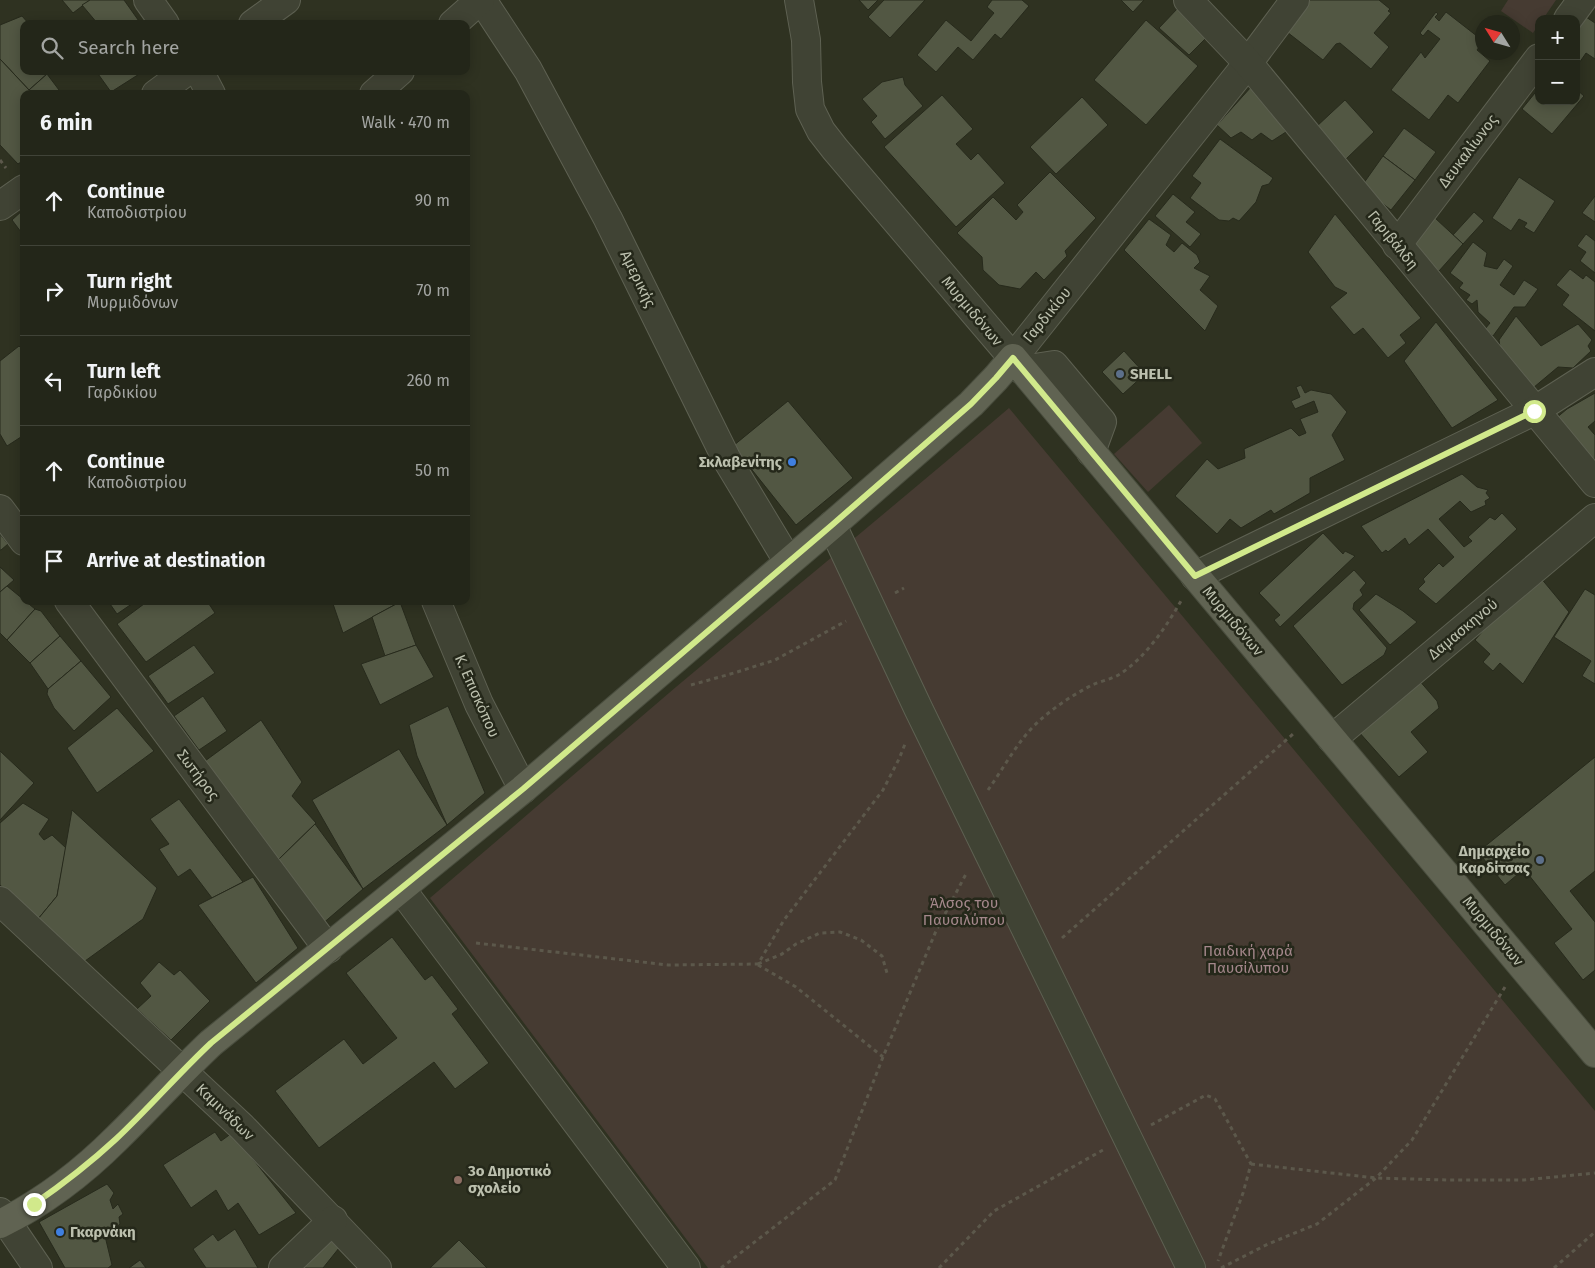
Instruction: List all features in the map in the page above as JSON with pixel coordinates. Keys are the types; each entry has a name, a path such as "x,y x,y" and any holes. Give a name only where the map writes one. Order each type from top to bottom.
{"main road":[{"name":"Γαρδικίου","path":"2,1219 48,1194 84,1167 115,1140 211,1043 523,789 832,525 971,404 996,378 1017,364"},
{"name":"Μυρμιδόνων","path":"1017,364 1595,1053"}],"street":[{"path":"148,0 162,20"},
{"path":"258,20 286,0"},
{"path":"458,20 481,0"},
{"name":"Αμερικής","path":"481,0 528,70 608,219 726,458 788,561"},
{"name":"Μυρμιδόνων","path":"799,0 806,40 810,109 821,131 1017,364"},
{"name":"Γαριβάλδη","path":"1188,0 1248,63 1595,483"},
{"name":"Γαρδικίου","path":"1017,364 1295,0"},
{"path":"1571,15 1583,0 1595,8"},
{"name":"Δευκαλίωνος","path":"1397,245 1537,60"},
{"path":"161,90 182,75"},
{"path":"201,75 209,90"},
{"path":"379,90 395,75"},
{"path":"0,206 20,192"},
{"path":"1195,576 1534,411 1595,372"},
{"path":"0,509 20,536"},
{"name":"Δαμασκηνού","path":"1332,739 1595,518"},
{"path":"832,525 918,708 1191,1268"},
{"name":"Σωτήρος","path":"72,605 328,948"},
{"name":"Κ. Επισκόπου","path":"438,605 479,704 523,789"},
{"path":"401,889 686,1268"},
{"name":"Καμινάδων","path":"0,901 242,1127 377,1268"},
{"path":"2,1219 38,1268"},
{"path":"283,1268 333,1220"}],"path":[{"path":"971,814 1037,722 1069,698 1093,684 1119,675 1136,662 1166,624 1195,576"},
{"path":"683,687 734,674 775,660 904,588"},
{"path":"758,964 784,920 883,790 899,760 918,708"},
{"path":"1040,957 1285,740 1314,718"},
{"path":"721,1268 835,1180 883,1057 936,931 984,840"},
{"path":"438,938 668,965 758,964 782,954 796,944 820,933 840,932 861,940 882,956 887,973"},
{"path":"1221,1268 1268,1244 1317,1224 1376,1178 1412,1140 1519,963"},
{"path":"758,964 796,987 883,1057"},
{"path":"939,1268 994,1211 1206,1095 1214,1099 1218,1105 1251,1164 1244,1192 1215,1268"},
{"path":"1251,1164 1376,1178 1447,1180 1524,1180 1595,1173"},
{"path":"1554,1268 1595,1232"}],"green space":[{"path":"1508,0 1556,0 1546,15 1535,15 1535,30 1533,33 1520,24 1520,15 1507,15 1501,11"},
{"path":"1169,405 1202,443 1148,492 1114,454"},
{"name":"Άλσος του Παυσιλύπου","path":"1009,408 1595,1111 1595,1268 708,1268 430,898 676,687"}],"building":[{"path":"62,0 90,0 73,13"},
{"path":"90,0 124,0 138,20 95,20 82,5"},
{"path":"859,0 878,0 868,10"},
{"path":"884,0 925,0 890,38 868,17"},
{"path":"992,0 1022,0 1029,6 1001,39 995,34 973,60 958,47 936,72 917,55 946,20 971,41 994,13 987,7"},
{"path":"1121,0 1144,0 1133,12"},
{"path":"1306,0 1379,0 1390,9 1388,11 1391,13 1374,33 1389,47 1371,69 1340,43 1336,44 1323,60 1287,32"},
{"path":"1177,9 1207,37 1189,55 1159,28"},
{"path":"1436,12 1438,14 1435,17 1439,21 1446,12 1475,35 1475,60 1490,61 1458,103 1448,95 1429,120 1391,90 1421,52 1425,58 1440,39 1428,30 1423,36 1420,33"},
{"path":"1583,15 1595,23 1595,59 1586,53 1580,62 1580,19"},
{"path":"22,16 26,20 20,20 20,75 46,75 29,90 0,59 0,25"},
{"path":"1146,20 1198,66 1146,125 1094,80"},
{"path":"0,59 29,90 20,90 20,163 18,164 0,145"},
{"path":"46,75 59,90 29,90"},
{"path":"99,75 138,75 114,90 110,90"},
{"path":"903,77 905,85 923,106 885,139 871,122 877,116 862,99 882,82"},
{"path":"1251,87 1287,119 1282,126 1286,132 1272,141 1261,133 1252,140 1241,132 1231,138 1217,125"},
{"path":"1580,92 1584,96 1580,101"},
{"path":"1535,93 1535,105 1576,105 1552,134 1522,109"},
{"path":"942,95 973,129 956,144 971,160 978,153 1005,183 956,227 884,147"},
{"path":"1082,97 1108,125 1056,174 1030,147"},
{"path":"1345,100 1374,132 1346,159 1316,127"},
{"path":"1404,128 1436,152 1415,180 1383,156"},
{"path":"1220,139 1273,178 1269,184 1262,186 1256,202 1239,221 1233,218 1229,221 1219,220 1190,198 1201,183 1192,176"},
{"path":"1383,156 1415,180 1391,210 1361,187"},
{"path":"1050,172 1096,218 1065,251 1067,256 1044,280 1036,272 1020,289 999,285 983,270 982,257 957,233 993,197 1016,220 1023,212 1017,205"},
{"path":"1519,177 1555,201 1534,233 1524,227 1527,223 1519,219 1511,231 1492,218"},
{"path":"1173,194 1195,212 1186,222 1201,234 1190,247 1155,216"},
{"path":"1595,196 1595,222 1582,213"},
{"path":"1474,212 1484,221 1463,244 1453,235"},
{"path":"20,213 20,231 12,220"},
{"path":"1335,214 1421,318 1400,335 1406,343 1388,358 1363,328 1354,335 1330,307 1347,293 1335,287 1308,252"},
{"path":"1435,218 1463,244 1439,271 1410,247"},
{"path":"1149,219 1171,235 1166,245 1174,252 1182,243 1197,255 1200,262 1194,268 1210,276 1200,290 1218,306 1205,331 1124,250"},
{"path":"1586,234 1595,241 1595,273 1580,261 1586,252 1577,246"},
{"path":"1473,242 1487,253 1484,266 1497,269 1504,259 1513,266 1500,285 1514,295 1524,280 1538,289 1525,307 1514,307 1493,336 1485,329 1490,323 1478,312 1477,300 1472,304 1466,300 1470,295 1459,288 1463,283 1450,273"},
{"path":"1570,269 1583,279 1586,275 1595,282 1595,331 1562,305 1569,295 1556,285"},
{"path":"1516,316 1541,346 1578,324 1592,340 1588,346 1591,351 1573,368 1558,367 1527,393 1500,347 1499,340"},
{"path":"1436,322 1498,400 1452,428 1404,361"},
{"path":"20,347 20,438 7,446 0,434 0,361"},
{"path":"1124,351 1145,374 1123,394 1102,372"},
{"path":"1301,385 1305,393 1311,390 1331,394 1347,412 1332,435 1345,460 1310,478 1310,493 1274,514 1271,510 1241,528 1230,519 1217,534 1175,496 1207,459 1218,469 1245,458 1244,449 1291,428 1299,436 1306,433 1300,419 1318,412 1314,401 1295,409 1291,401 1300,397 1296,387"},
{"path":"1595,393 1595,421 1588,427 1595,435 1595,466 1555,419 1567,409"},
{"name":"Σκλαβενίτης","path":"788,401 853,478 796,525 733,446"},
{"path":"1462,474 1477,487 1488,490 1486,493 1490,498 1485,501 1486,505 1471,512 1460,501 1439,519 1464,547 1472,541 1468,537 1490,517 1495,520 1502,513 1517,529 1436,604 1418,589 1425,582 1423,579 1439,563 1443,567 1454,557 1428,529 1409,545 1405,538 1388,552 1386,550 1382,553 1361,526"},
{"path":"1323,533 1343,554 1345,551 1355,556 1280,627 1274,620 1280,615 1259,593"},
{"path":"0,534 8,544 1,550 0,550"},
{"path":"0,567 14,580 0,592"},
{"path":"1354,570 1366,583 1360,590 1363,595 1354,603 1353,609 1387,648 1384,655 1342,685 1293,626"},
{"path":"1535,571 1569,612 1523,684 1500,663 1493,671 1483,662 1490,654 1475,640"},
{"path":"7,586 20,597 20,605 30,605 35,609 7,640 0,633 0,592"},
{"path":"1585,589 1595,595 1595,684 1582,676 1591,661 1554,637"},
{"path":"1376,594 1417,622 1390,645 1359,610"},
{"path":"111,605 130,605 117,614"},
{"path":"143,605 210,605 215,613 146,662 117,624"},
{"path":"333,605 394,605 343,633"},
{"path":"394,605 401,605 416,645 385,656 372,617"},
{"path":"35,609 41,611 60,636 30,663 7,640"},
{"path":"60,636 81,661 48,689 30,663"},
{"path":"194,645 215,673 168,704 148,676"},
{"path":"416,645 434,677 380,705 361,664"},
{"path":"81,661 111,697 74,731 54,708 47,694 48,689"},
{"path":"1418,679 1437,701 1439,708 1411,732 1428,752 1399,777 1358,731"},
{"path":"203,696 227,731 199,750 174,716"},
{"path":"448,706 485,793 447,825 417,756 409,725"},
{"path":"117,708 154,751 97,793 67,748"},
{"path":"261,720 302,782 292,796 316,823 277,861 205,761"},
{"path":"399,749 447,825 363,889 312,800"},
{"path":"0,751 34,783 0,820"},
{"name":"Δημαρχείο Καρδίτσας","path":"1595,757 1595,871 1570,891 1595,922 1595,970 1583,980 1554,943 1572,929 1524,869 1505,885 1478,852"},
{"path":"179,799 243,882 212,898 190,869 178,877 159,849 169,844 150,819"},
{"path":"23,803 49,819 39,834 44,840 52,835 66,848 57,896 38,919 0,885 0,823"},
{"path":"72,810 157,888 143,919 85,961 38,919 57,896"},
{"path":"315,824 363,889 321,925 277,861"},
{"path":"253,877 298,948 256,983 198,905"},
{"path":"392,937 425,980 432,975 458,1009 452,1014 489,1063 455,1089 434,1062 319,1148 275,1091 344,1039 363,1064 397,1038 346,973"},
{"path":"159,962 174,975 180,970 210,1001 171,1040 137,1009 151,996 140,983"},
{"path":"215,1132 221,1141 232,1133 296,1213 259,1235 238,1203 228,1211 216,1190 191,1208 163,1165"},
{"path":"107,1184 114,1193 110,1200 113,1209 118,1204 123,1214 119,1217 120,1224 105,1236 112,1265 108,1268 65,1268 39,1222"},
{"path":"235,1229 258,1268 206,1268 193,1249 213,1234 218,1241"},
{"path":"325,1235 339,1248 323,1268 294,1268"},
{"path":"459,1240 487,1268 430,1268"},
{"path":"140,1260 146,1268 129,1268"}],"place":[{"name":"SHELL","path":"1120,374"},
{"name":"Σκλαβενίτης","path":"792,462"},
{"name":"Δημαρχείο Καρδίτσας","path":"1540,860"},
{"name":"3ο Δημοτικό σχολείο","path":"458,1180"},
{"name":"Γκαρνάκη","path":"60,1232"}],"route":[{"path":"34,1204 77,1173 115,1140 211,1043 523,789 832,525 971,404 1013,358 1195,576 1534,411"}],"park label":[{"name":"Παιδική χαρά Παυσίλυπου","path":"1248,960"}]}
